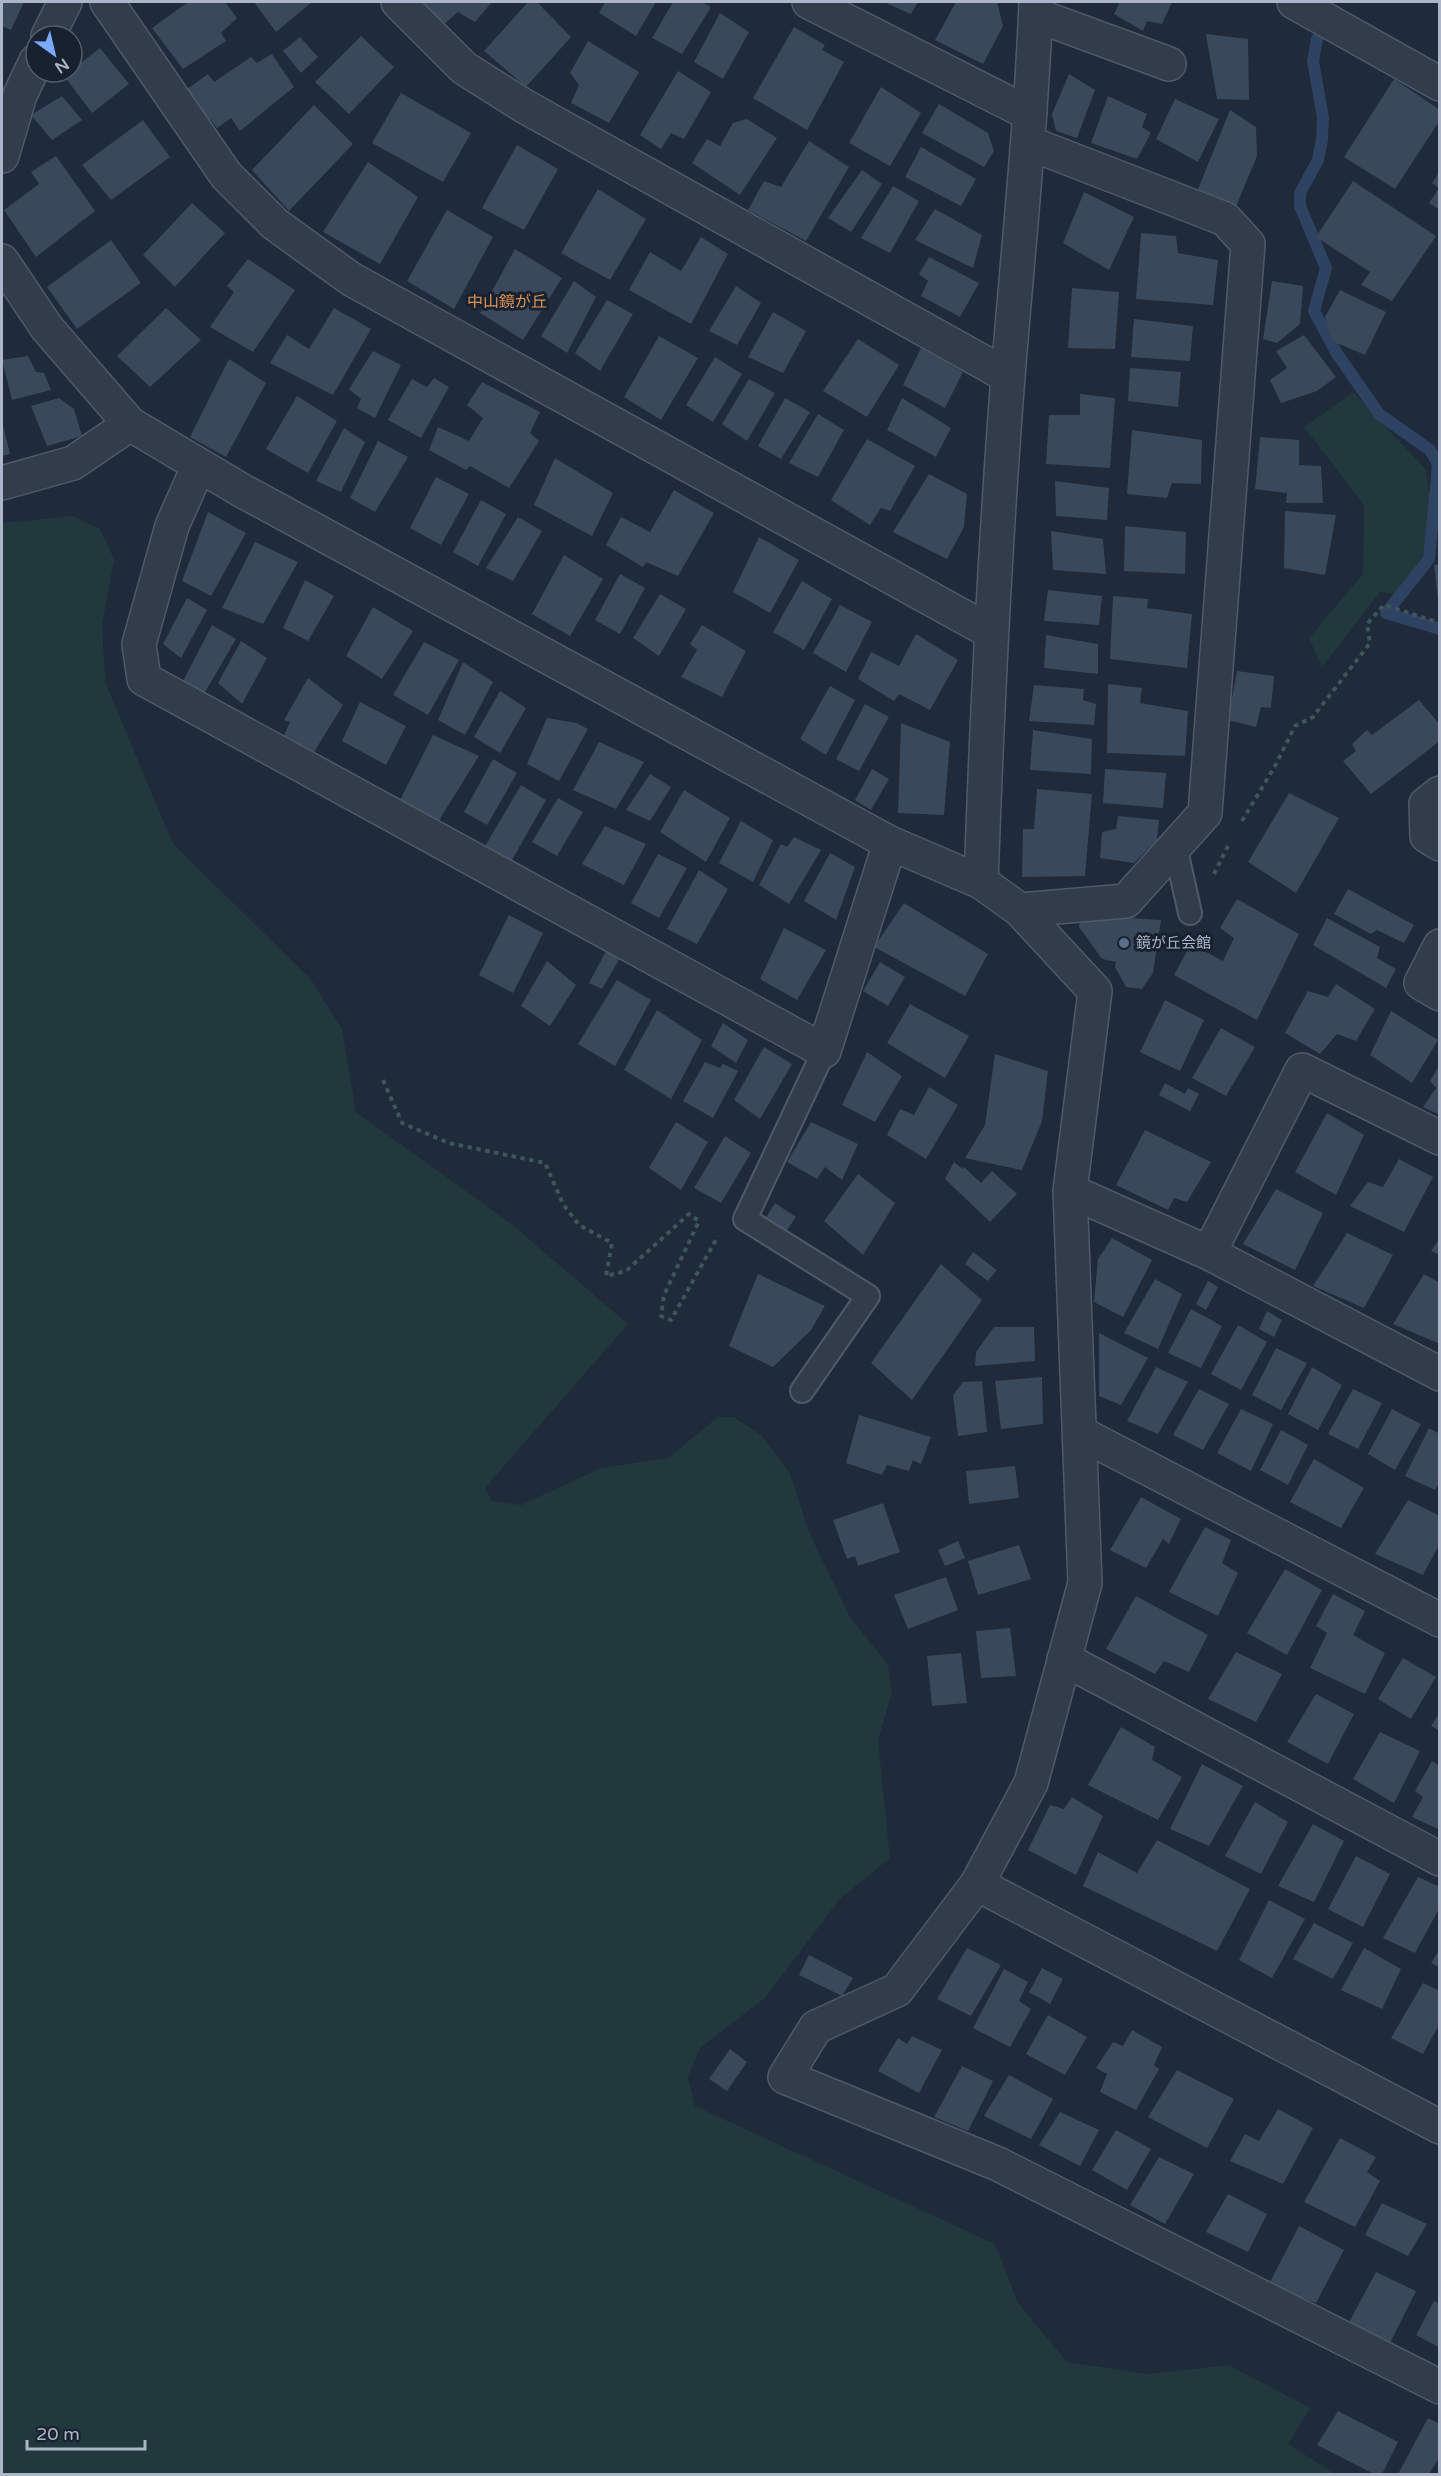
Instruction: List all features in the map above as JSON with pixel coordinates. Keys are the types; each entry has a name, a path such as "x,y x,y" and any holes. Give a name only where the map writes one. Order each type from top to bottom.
{"street":[{"path":"54,24 65,2"},
{"path":"107,2 226,175 275,224 351,279 991,632"},
{"path":"398,2 464,68 524,106 1008,376"},
{"path":"809,2 1030,129 1225,219 1248,244 1205,813 1126,901 1020,910"},
{"path":"1294,2 1440,84"},
{"path":"981,882 991,632 1008,376 1030,129 1036,8 1169,64"},
{"path":"2,153 25,84"},
{"path":"2,261 46,328 130,424 241,490 890,843 981,882 1020,910 1095,991 1070,1191 1084,1583 1031,1784 978,1884 897,1990 816,2027 785,2077 998,2164 1440,2387"},
{"path":"2,483 74,463 130,424"},
{"path":"199,465 172,526 139,644 144,679 825,1051 890,843"},
{"path":"1440,793 1426,804 1427,836 1440,844"},
{"path":"1440,946 1421,983 1440,994"},
{"path":"1209,1253 1302,1070 1440,1138"},
{"path":"1070,1191 1209,1253 1440,1374"},
{"path":"1080,1433 1440,1620"},
{"path":"1064,1659 1440,1859"},
{"path":"978,1884 1440,2127"}],"lane":[{"path":"1175,846 1190,913"},
{"path":"802,1391 868,1296 745,1219 825,1051"}],"path":[{"path":"1241,823 1275,766 1295,726 1313,717 1370,643 1366,624 1384,605 1440,623"},
{"path":"1190,913 1215,873 1230,843"},
{"path":"383,1080 402,1123 449,1143 545,1163 563,1204 579,1225 612,1243 606,1276 626,1271 689,1214 699,1221 664,1295 661,1316 671,1320 722,1228 745,1219"}],"green space":[{"path":"1354,392 1426,470 1434,529 1405,595 1380,592 1322,667 1309,638 1363,574 1364,505 1304,427"},
{"path":"73,516 100,529 114,559 102,626 106,684 173,844 310,978 342,1029 356,1112 510,1223 628,1324 485,1488 492,1501 521,1505 601,1468 668,1458 718,1417 734,1417 761,1435 790,1473 808,1530 850,1617 888,1665 892,1693 878,1740 890,1858 840,1899 765,1998 700,2048 688,2077 695,2106 995,2244 1018,2303 1067,2362 1148,2374 1229,2365 1310,2408 1288,2444 1335,2474 2,2474 2,523"}],"building":[{"path":"2,2 24,2 11,30 2,26"},
{"path":"188,2 225,2 237,18 221,33 226,41 183,69 152,28"},
{"path":"254,2 312,2 276,32"},
{"path":"421,2 492,2 475,22 458,12 442,26"},
{"path":"528,2 537,2 571,37 526,87 484,51"},
{"path":"605,2 656,2 636,36 599,13"},
{"path":"673,2 702,2 711,7 682,54 652,38"},
{"path":"884,2 918,2 911,14"},
{"path":"956,2 997,2 1003,26 983,64 935,40"},
{"path":"1120,2 1172,2 1162,24 1147,21 1143,31 1114,14"},
{"path":"720,13 749,32 723,79 694,62"},
{"path":"794,27 825,45 822,50 844,62 807,130 753,98"},
{"path":"1206,34 1248,39 1249,100 1217,99"},
{"path":"361,36 394,67 349,114 315,82"},
{"path":"300,37 318,57 301,73 283,51"},
{"path":"588,41 639,72 609,123 571,103 579,85 570,73"},
{"path":"100,48 129,84 92,113 70,84 84,84 84,61"},
{"path":"272,54 294,87 240,131 231,118 217,128 186,90 208,74 214,82 251,57 257,63"},
{"path":"678,71 711,92 684,139 671,133 661,149 640,135"},
{"path":"1069,74 1095,90 1077,138 1056,131 1052,114"},
{"path":"1394,79 1440,110 1440,120 1395,189 1344,157"},
{"path":"881,87 921,113 890,166 849,143"},
{"path":"401,93 471,133 443,182 372,143"},
{"path":"62,96 82,120 52,140 31,115"},
{"path":"1108,96 1147,114 1142,127 1151,133 1137,159 1091,143"},
{"path":"1175,99 1219,119 1198,162 1156,139"},
{"path":"939,104 988,133 994,151 984,167 922,133"},
{"path":"314,105 353,144 289,211 252,170"},
{"path":"1230,110 1256,127 1257,156 1235,209 1196,194"},
{"path":"747,119 777,138 740,195 692,163 707,139 720,146 733,123"},
{"path":"143,120 170,157 111,200 82,165"},
{"path":"809,141 849,167 806,241 748,210 764,181 781,187"},
{"path":"517,145 558,169 524,230 482,208"},
{"path":"921,147 976,179 961,206 905,177"},
{"path":"56,156 95,211 36,257 4,210 39,184 31,172"},
{"path":"368,162 418,197 380,264 323,232"},
{"path":"862,170 882,184 851,232 828,218"},
{"path":"1440,171 1440,210 1429,203 1439,188 1432,183"},
{"path":"1353,181 1436,236 1392,301 1361,285 1370,272 1316,237"},
{"path":"893,186 919,201 890,253 861,238"},
{"path":"598,189 646,219 610,280 561,253"},
{"path":"1084,192 1134,217 1109,270 1063,243"},
{"path":"192,203 225,233 175,287 143,255"},
{"path":"935,209 982,235 973,268 915,240"},
{"path":"447,210 493,237 454,309 407,281"},
{"path":"1141,233 1176,236 1178,253 1218,260 1213,305 1136,299"},
{"path":"701,237 728,254 691,324 629,290 650,252 681,271"},
{"path":"111,240 141,283 77,329 47,287"},
{"path":"515,249 562,278 523,340 480,313"},
{"path":"929,257 979,283 960,317 921,296 928,281 919,274"},
{"path":"248,259 295,290 253,352 210,327 234,292 227,286"},
{"path":"574,281 596,297 567,353 541,336"},
{"path":"1272,281 1303,286 1300,324 1277,343 1263,339"},
{"path":"736,286 761,303 737,345 709,331"},
{"path":"1072,288 1119,292 1115,349 1068,348"},
{"path":"1340,290 1386,312 1365,355 1332,341 1325,317"},
{"path":"607,300 633,314 600,371 575,353"},
{"path":"166,308 201,340 150,387 117,356"},
{"path":"334,308 371,329 333,395 270,363 287,335 309,349"},
{"path":"773,312 806,331 783,373 748,357"},
{"path":"1134,319 1193,326 1190,361 1131,357"},
{"path":"1304,335 1336,377 1317,391 1281,403 1270,380 1287,368 1276,351"},
{"path":"659,336 698,358 661,420 624,397"},
{"path":"858,339 899,365 867,417 823,391"},
{"path":"921,348 963,372 945,408 903,385"},
{"path":"373,351 401,365 375,418 357,408 361,399 349,389"},
{"path":"28,356 36,372 44,373 51,390 12,400 2,360"},
{"path":"715,357 742,374 713,422 686,405"},
{"path":"229,359 266,383 226,457 190,437"},
{"path":"1130,368 1181,372 1178,407 1128,401"},
{"path":"434,378 449,387 421,438 388,420 412,379 427,387"},
{"path":"749,379 775,393 747,441 722,424"},
{"path":"482,382 540,412 530,433 539,441 509,488 470,466 466,470 429,450 438,427 469,441 483,418 467,405"},
{"path":"1080,394 1115,398 1110,468 1046,464 1049,415 1080,415"},
{"path":"297,396 337,421 308,473 266,449"},
{"path":"59,398 74,409 82,436 47,446 31,406"},
{"path":"785,398 810,412 781,459 758,446"},
{"path":"902,398 951,428 936,457 887,430"},
{"path":"818,414 844,430 818,477 789,463"},
{"path":"2,421 10,454 2,456"},
{"path":"344,428 365,442 341,492 316,481"},
{"path":"1132,430 1202,440 1201,484 1172,483 1167,498 1127,494"},
{"path":"1260,437 1299,440 1299,465 1321,466 1323,503 1286,503 1287,493 1255,489"},
{"path":"867,439 915,466 890,511 881,508 870,525 831,500"},
{"path":"378,441 408,457 375,512 350,498"},
{"path":"555,458 613,493 592,536 534,505"},
{"path":"929,474 967,494 964,527 947,559 893,532"},
{"path":"436,477 469,494 441,545 410,528"},
{"path":"1055,481 1109,488 1107,520 1056,516"},
{"path":"674,490 714,513 678,576 646,562 643,567 606,545 621,517 650,532"},
{"path":"481,500 506,514 478,566 453,552"},
{"path":"1285,511 1336,515 1325,575 1284,568"},
{"path":"208,512 246,533 211,596 182,581"},
{"path":"518,517 542,531 513,581 486,568"},
{"path":"1125,526 1186,532 1185,574 1124,571"},
{"path":"1051,531 1103,539 1106,574 1053,570"},
{"path":"759,537 799,560 770,613 733,592"},
{"path":"255,542 298,562 263,624 222,608"},
{"path":"564,555 603,579 570,636 532,614"},
{"path":"1440,564 1440,599 1438,599 1434,565"},
{"path":"620,574 645,588 620,634 595,620"},
{"path":"305,580 334,596 308,641 283,628"},
{"path":"802,581 832,599 804,650 773,632"},
{"path":"1048,590 1102,596 1099,625 1044,621"},
{"path":"660,594 686,609 659,656 633,638"},
{"path":"1113,596 1148,599 1147,608 1192,614 1187,668 1110,659"},
{"path":"187,598 207,610 181,658 163,644"},
{"path":"840,605 872,622 846,672 813,653"},
{"path":"373,607 413,631 382,679 346,656"},
{"path":"212,625 236,639 204,694 182,683"},
{"path":"702,625 746,651 722,697 681,677 697,650 690,644"},
{"path":"916,634 958,660 930,710 899,694 894,701 858,679 871,652 899,666"},
{"path":"1046,635 1098,644 1098,674 1044,668"},
{"path":"241,641 267,658 242,704 218,683"},
{"path":"424,642 459,660 428,715 393,695"},
{"path":"463,662 493,682 465,735 438,720"},
{"path":"1237,671 1274,676 1271,708 1261,707 1256,727 1228,720"},
{"path":"308,678 343,705 314,752 283,738 290,722 284,720"},
{"path":"1108,684 1142,688 1140,703 1188,711 1185,756 1107,753"},
{"path":"1034,685 1084,689 1083,700 1096,704 1094,725 1029,721"},
{"path":"830,686 855,700 826,755 800,739"},
{"path":"500,691 526,708 500,753 474,737"},
{"path":"1419,700 1440,725 1440,741 1371,794 1343,761 1356,751 1352,744 1367,730 1372,735"},
{"path":"360,702 406,726 386,765 342,741"},
{"path":"865,704 889,717 859,771 836,759"},
{"path":"547,718 576,723 588,729 559,781 527,764"},
{"path":"901,723 950,742 944,815 898,813"},
{"path":"1033,730 1092,739 1091,774 1030,770"},
{"path":"433,735 479,756 438,822 400,800"},
{"path":"599,742 644,762 616,809 573,790"},
{"path":"493,759 517,773 487,825 464,812"},
{"path":"872,769 889,779 871,810 855,800"},
{"path":"1105,769 1166,773 1163,808 1103,803"},
{"path":"650,774 671,787 650,821 626,810"},
{"path":"521,785 546,800 512,860 485,846"},
{"path":"1037,789 1092,794 1085,876 1022,877 1023,829 1034,829"},
{"path":"684,790 730,818 706,862 660,832"},
{"path":"1289,793 1339,818 1296,893 1248,862"},
{"path":"558,798 583,812 557,856 532,842"},
{"path":"1118,816 1159,820 1157,840 1134,863 1100,858 1102,832 1116,829"},
{"path":"741,821 773,840 753,882 719,863"},
{"path":"605,826 646,844 624,885 582,864"},
{"path":"794,837 821,850 789,904 759,885 781,844 787,847"},
{"path":"830,853 855,867 836,920 804,901"},
{"path":"658,854 687,868 659,918 631,903"},
{"path":"699,870 728,889 697,944 667,929"},
{"path":"1348,889 1414,925 1404,943 1377,930 1371,934 1334,914"},
{"path":"1237,899 1299,934 1257,1020 1174,975 1191,944 1223,961 1234,938 1220,928"},
{"path":"904,903 988,954 965,996 874,947"},
{"path":"509,915 543,933 513,993 479,975"},
{"name":"鏡が丘会館","path":"1081,915 1161,920 1153,973 1142,989 1126,987 1115,967 1116,962 1102,959 1079,927"},
{"path":"1327,918 1380,947 1377,958 1396,969 1386,988 1313,945"},
{"path":"784,928 826,950 797,1000 760,979"},
{"path":"606,951 620,958 602,989 589,983"},
{"path":"547,961 576,985 550,1026 521,1006"},
{"path":"880,962 905,977 888,1006 863,991"},
{"path":"617,980 651,1000 615,1066 578,1044"},
{"path":"1336,984 1375,1009 1356,1041 1337,1034 1320,1054 1285,1033 1308,991 1328,997"},
{"path":"1165,1000 1204,1020 1180,1071 1140,1052"},
{"path":"910,1004 969,1036 945,1078 887,1043"},
{"path":"657,1010 702,1040 671,1099 624,1070"},
{"path":"1391,1011 1438,1040 1412,1083 1370,1055"},
{"path":"723,1023 748,1040 736,1063 711,1046"},
{"path":"1221,1028 1255,1047 1226,1096 1192,1078"},
{"path":"764,1047 792,1064 760,1119 734,1100"},
{"path":"867,1052 902,1076 875,1122 842,1105"},
{"path":"995,1054 1048,1071 1042,1121 1022,1170 965,1158 985,1125"},
{"path":"705,1062 720,1068 723,1064 738,1071 713,1118 683,1101"},
{"path":"1440,1064 1440,1115 1423,1107 1436,1088 1430,1081"},
{"path":"1165,1083 1185,1094 1188,1088 1199,1094 1190,1111 1159,1095"},
{"path":"929,1087 958,1105 926,1159 887,1135 900,1109 914,1115"},
{"path":"1327,1113 1364,1135 1336,1195 1295,1172"},
{"path":"676,1122 708,1142 681,1190 649,1168"},
{"path":"811,1122 858,1144 842,1180 825,1167 817,1179 787,1162"},
{"path":"1145,1130 1211,1162 1187,1202 1174,1198 1168,1210 1116,1185"},
{"path":"725,1136 751,1153 721,1203 694,1188"},
{"path":"1399,1159 1433,1177 1404,1232 1350,1206 1368,1182 1383,1187"},
{"path":"954,1162 963,1169 964,1167 981,1183 992,1171 1017,1194 990,1222 945,1179"},
{"path":"858,1174 895,1203 863,1255 824,1221"},
{"path":"1276,1189 1323,1213 1295,1270 1243,1244"},
{"path":"775,1203 796,1217 785,1233 765,1219"},
{"path":"1347,1233 1393,1255 1364,1308 1313,1286"},
{"path":"1112,1238 1152,1260 1123,1317 1094,1302 1098,1259"},
{"path":"1440,1238 1440,1255 1431,1251"},
{"path":"973,1252 997,1270 988,1281 965,1264"},
{"path":"941,1264 982,1300 912,1400 871,1363"},
{"path":"758,1274 825,1306 811,1330 773,1367 729,1346"},
{"path":"1424,1274 1440,1283 1440,1344 1393,1324"},
{"path":"1155,1279 1182,1294 1158,1349 1124,1333"},
{"path":"1208,1281 1218,1287 1206,1310 1196,1304"},
{"path":"1191,1309 1222,1326 1201,1368 1168,1353"},
{"path":"1267,1311 1282,1320 1274,1337 1259,1329"},
{"path":"1238,1325 1267,1342 1241,1390 1211,1374"},
{"path":"994,1327 1034,1327 1035,1361 975,1366 976,1352"},
{"path":"1099,1333 1148,1358 1121,1405 1099,1396"},
{"path":"1276,1348 1307,1363 1281,1410 1252,1395"},
{"path":"1156,1367 1188,1382 1158,1434 1127,1421"},
{"path":"1312,1367 1342,1385 1318,1430 1288,1414"},
{"path":"1042,1377 1043,1424 1001,1429 995,1381"},
{"path":"982,1381 987,1432 958,1436 953,1395 963,1382"},
{"path":"1199,1389 1229,1404 1203,1450 1173,1435"},
{"path":"1353,1389 1382,1403 1358,1449 1328,1434"},
{"path":"1241,1409 1273,1424 1251,1471 1217,1453"},
{"path":"1392,1409 1421,1424 1395,1470 1368,1454"},
{"path":"859,1415 931,1437 921,1464 913,1460 909,1471 887,1465 882,1475 846,1463"},
{"path":"1429,1428 1440,1434 1440,1482 1435,1490 1405,1476"},
{"path":"1281,1430 1308,1445 1288,1485 1260,1470"},
{"path":"1314,1459 1364,1488 1341,1528 1290,1502"},
{"path":"1015,1466 1019,1498 969,1504 966,1471"},
{"path":"1141,1497 1181,1519 1169,1544 1163,1539 1146,1568 1110,1550"},
{"path":"1408,1500 1440,1516 1440,1543 1423,1575 1375,1554"},
{"path":"883,1503 900,1552 858,1566 855,1556 847,1559 833,1520"},
{"path":"1205,1527 1231,1540 1222,1563 1238,1573 1218,1616 1169,1592"},
{"path":"958,1541 965,1558 945,1566 938,1550"},
{"path":"1019,1545 1031,1579 978,1595 968,1561"},
{"path":"1285,1569 1322,1590 1287,1655 1247,1633"},
{"path":"946,1577 958,1610 908,1629 894,1595"},
{"path":"1333,1594 1365,1611 1353,1635 1385,1653 1365,1694 1310,1668 1327,1633 1316,1626"},
{"path":"1136,1596 1208,1635 1189,1672 1164,1661 1155,1674 1106,1649"},
{"path":"1010,1628 1016,1676 981,1678 976,1631"},
{"path":"1236,1652 1282,1674 1256,1722 1208,1699"},
{"path":"961,1653 967,1703 932,1706 927,1656"},
{"path":"1403,1658 1436,1677 1411,1719 1378,1699"},
{"path":"1316,1694 1354,1714 1328,1764 1287,1742"},
{"path":"1440,1712 1440,1731 1431,1726"},
{"path":"1121,1727 1155,1747 1152,1760 1182,1777 1158,1820 1088,1785"},
{"path":"1380,1732 1420,1751 1394,1803 1353,1779"},
{"path":"1432,1761 1440,1766 1440,1830 1412,1817 1423,1797 1415,1791"},
{"path":"1202,1764 1243,1786 1209,1846 1170,1829"},
{"path":"1072,1797 1103,1816 1076,1875 1028,1850 1050,1805 1064,1809"},
{"path":"1255,1802 1288,1822 1261,1874 1225,1856"},
{"path":"1313,1824 1344,1841 1314,1902 1278,1886"},
{"path":"1157,1840 1250,1889 1217,1951 1083,1886 1098,1852 1137,1873"},
{"path":"1356,1856 1390,1874 1363,1927 1328,1909"},
{"path":"1418,1877 1440,1887 1440,1907 1415,1953 1383,1938"},
{"path":"1269,1900 1305,1919 1272,1978 1239,1960"},
{"path":"1314,1923 1353,1943 1333,1979 1293,1959"},
{"path":"967,1948 1001,1965 971,2016 937,1999"},
{"path":"1364,1948 1401,1969 1382,2009 1341,1990"},
{"path":"1440,1949 1440,1968 1431,1963"},
{"path":"809,1955 853,1978 842,1996 799,1975"},
{"path":"1042,1968 1063,1979 1050,2004 1029,1992"},
{"path":"1004,1969 1028,1982 1019,2001 1031,2009 1010,2047 973,2028"},
{"path":"1423,1983 1440,1991 1440,2023 1423,2054 1391,2038"},
{"path":"1048,2015 1087,2037 1065,2075 1026,2054"},
{"path":"1132,2030 1162,2047 1154,2065 1159,2069 1136,2110 1100,2092 1107,2074 1096,2068 1113,2042 1123,2046"},
{"path":"912,2036 942,2050 919,2093 878,2071 898,2038 907,2044"},
{"path":"730,2049 747,2062 727,2091 709,2079"},
{"path":"962,2066 993,2081 968,2131 934,2117"},
{"path":"1177,2070 1234,2099 1207,2148 1148,2117"},
{"path":"1009,2075 1053,2099 1031,2139 984,2116"},
{"path":"1278,2109 1313,2128 1283,2184 1230,2161 1245,2134 1259,2141"},
{"path":"1060,2112 1099,2130 1080,2166 1039,2145"},
{"path":"1116,2130 1151,2149 1127,2190 1092,2170"},
{"path":"1340,2138 1376,2157 1367,2172 1380,2181 1355,2227 1304,2202"},
{"path":"1159,2157 1194,2174 1165,2224 1130,2205"},
{"path":"1228,2194 1267,2214 1248,2252 1206,2232"},
{"path":"1382,2203 1427,2224 1408,2256 1365,2235"},
{"path":"1299,2226 1344,2250 1316,2303 1269,2284"},
{"path":"1376,2272 1416,2291 1390,2343 1348,2324"},
{"path":"1434,2301 1440,2304 1440,2348 1416,2335"},
{"path":"1338,2411 1398,2442 1382,2474 1374,2474 1317,2445"},
{"path":"1428,2418 1440,2424 1440,2456 1429,2474 1398,2474"}],"waterway":[{"path":"1317,39 1313,61 1323,118 1322,140 1318,160 1300,193 1300,206 1326,268 1314,311 1336,352 1379,414 1430,450 1438,464 1429,559 1386,613 1440,629"}],"place":[{"name":"鏡が丘会館","path":"1124,943"}],"district":[{"name":"中山鏡が丘","path":"507,302"}]}
